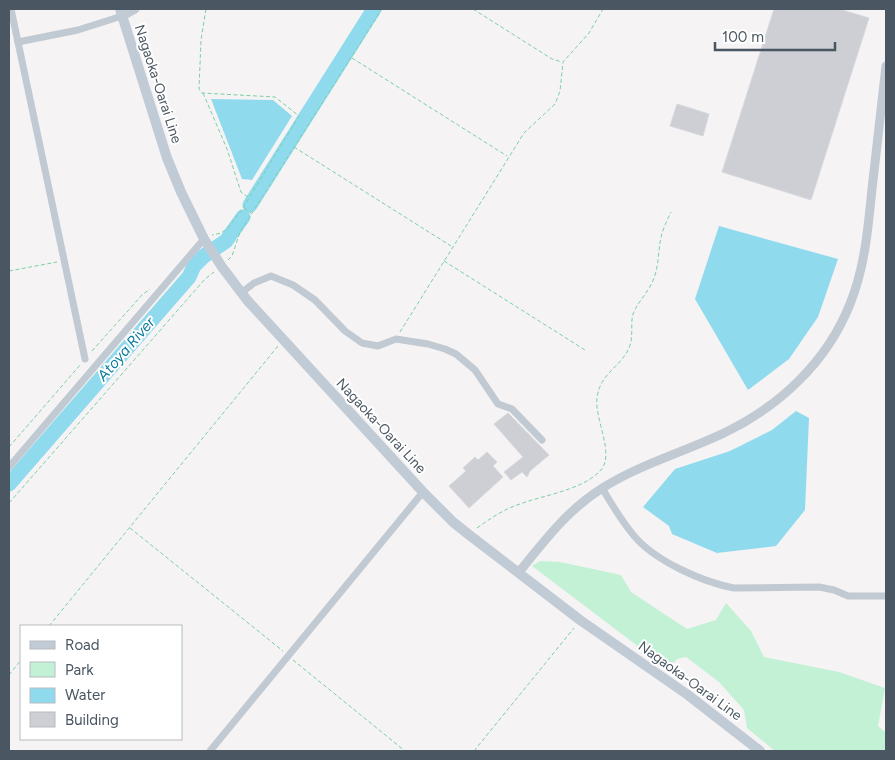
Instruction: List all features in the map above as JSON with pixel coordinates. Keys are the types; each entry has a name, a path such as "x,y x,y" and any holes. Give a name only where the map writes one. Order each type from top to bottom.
{"main road":[{"name":"Nagaoka-Oarai Line","path":"121,13 167,158 181,192 206,241 241,293 283,341 453,522 580,620 688,695 760,751"}],"street":[{"path":"11,9 85,359"},
{"path":"18,42 78,30 135,9"},
{"path":"519,572 554,528 584,500 619,478 724,433 767,408 783,396 808,372 831,340 850,305 863,262 886,66"},
{"path":"9,467 206,241"},
{"path":"241,293 254,283 271,276 293,285 315,300 345,331 362,343 378,346 396,339 428,344 456,354 474,370 498,404 512,409 542,440"},
{"path":"602,488 625,524 647,548 662,559 699,578 721,586 734,588 818,587 834,590 848,596 886,596"},
{"path":"210,751 423,492"}],"path":[{"path":"206,9 201,40 199,89 227,149 240,192 249,198"},
{"path":"9,503 205,279 232,256 240,232 382,9"},
{"path":"473,9 557,62 562,62"},
{"path":"396,339 452,246 524,133 555,104 560,91 562,62 588,33 604,9"},
{"path":"351,58 508,157"},
{"path":"202,93 275,97 299,116 244,208 228,228 221,233 211,235 206,241"},
{"path":"294,147 452,246"},
{"path":"244,208 252,213"},
{"path":"468,534 497,514 518,504 579,485 598,474 603,468 606,454 597,411 598,389 602,380 629,349 632,340 632,317 637,305 647,293 654,277 662,236 671,212"},
{"path":"9,271 64,260"},
{"path":"444,260 585,350"},
{"path":"9,447 142,295 154,286"},
{"path":"50,625 283,341"},
{"path":"130,527 290,653 405,751"},
{"path":"474,751 580,620"},
{"path":"9,675 20,661"}],"green space":[{"path":"540,561 560,562 621,575 631,592 687,629 716,620 726,603 751,631 764,657 839,672 885,688 878,726 886,733 886,751 775,751 747,728 744,710 719,682 686,657 677,659 668,669 532,566"}],"water":[{"path":"211,99 273,100 292,116 252,180 242,179"},
{"path":"719,226 838,259 818,317 789,359 748,390 695,299"},
{"path":"796,411 809,418 805,510 776,546 717,553 672,534 669,526 643,507 675,469 730,451 772,430"}],"building":[{"path":"774,9 839,9 869,18 811,200 722,172"},
{"path":"677,104 709,114 703,136 670,126"},
{"path":"508,413 549,455 530,471 527,477 522,472 511,480 504,472 523,457 494,424"},
{"path":"487,452 497,462 493,466 503,477 469,508 449,486 466,471 463,468 475,457 478,460"}],"waterway":[{"name":"Atoya River","path":"250,205 374,9"},
{"name":"Atoya River","path":"9,484 189,277 194,266 204,256 226,241 243,217"}]}
